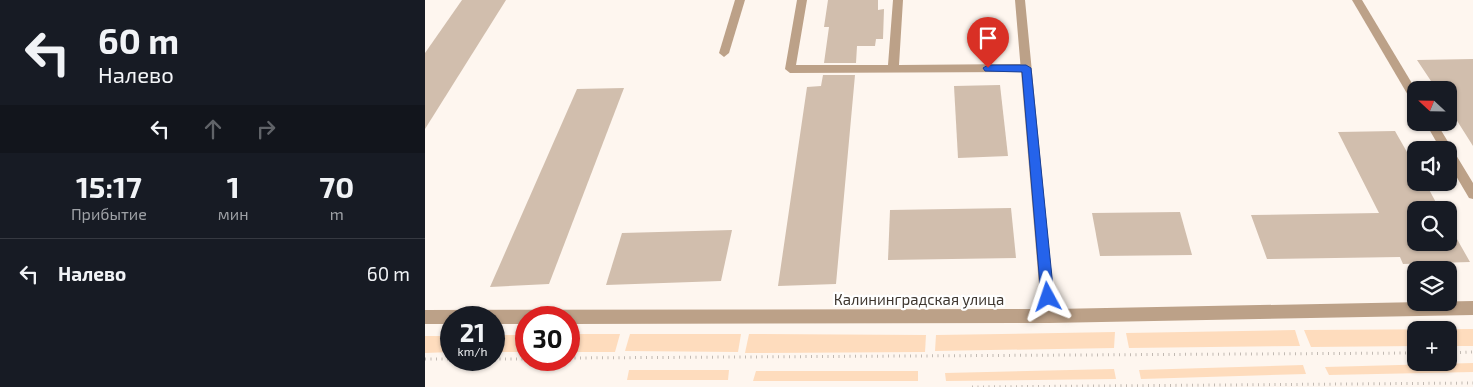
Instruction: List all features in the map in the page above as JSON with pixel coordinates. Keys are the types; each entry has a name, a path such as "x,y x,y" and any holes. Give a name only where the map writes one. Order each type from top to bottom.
{"street":[{"path":"724,53 740,0"},
{"path":"802,0 790,69 1026,68"},
{"path":"893,69 898,0"},
{"path":"1020,0 1049,316"},
{"path":"1357,0 1407,84"},
{"path":"1457,167 1473,194"},
{"name":"Калининградская улица","path":"425,318 1049,316 1473,308"}],"path":[{"path":"1457,353 1473,352"},
{"path":"580,358 1407,353"},
{"path":"425,359 440,359"},
{"path":"972,387 1473,383"}],"shaded area":[{"path":"1407,329 1407,346 1311,347 1304,330"},
{"path":"1457,329 1473,329 1473,346 1457,346"},
{"path":"1295,330 1300,346 1129,348 1126,333"},
{"path":"1115,332 1114,348 935,351 936,335"},
{"path":"580,334 620,334 615,352 580,352"},
{"path":"630,334 741,334 738,352 625,351"},
{"path":"749,334 926,335 925,352 745,353"},
{"path":"505,335 515,335 515,352 505,352"},
{"path":"425,336 440,336 440,352 425,353"},
{"path":"1457,363 1473,363 1473,372 1329,375 1325,367 1407,365 1407,371 1457,371"},
{"path":"1303,365 1306,374 1141,379 1139,370"},
{"path":"1114,369 1116,379 946,381 945,373"},
{"path":"629,370 729,370 728,380 627,380"},
{"path":"756,371 918,371 918,381 753,381"}],"building":[{"path":"462,0 506,0 425,129 425,53"},
{"path":"828,0 878,0 878,10 884,9 883,39 876,39 875,46 857,46 856,63 824,63 829,27 824,27"},
{"path":"1473,59 1473,146 1457,121 1457,81 1431,81 1417,60"},
{"path":"823,75 855,75 836,284 778,286 807,87 821,86"},
{"path":"1000,85 1008,156 958,158 954,86"},
{"path":"624,88 549,284 490,287 577,89"},
{"path":"1395,131 1407,152 1407,191 1430,191 1435,201 1407,201 1407,251 1457,251 1457,239 1470,262 1407,261 1407,264 1403,264 1400,257 1267,259 1251,215 1379,213 1338,132"},
{"path":"1011,208 1016,258 888,260 890,210"},
{"path":"1180,212 1192,255 1100,256 1092,213"},
{"path":"732,230 721,281 606,285 622,233"}],"route":[{"path":"988,68 1026,68 1048,297"}]}
